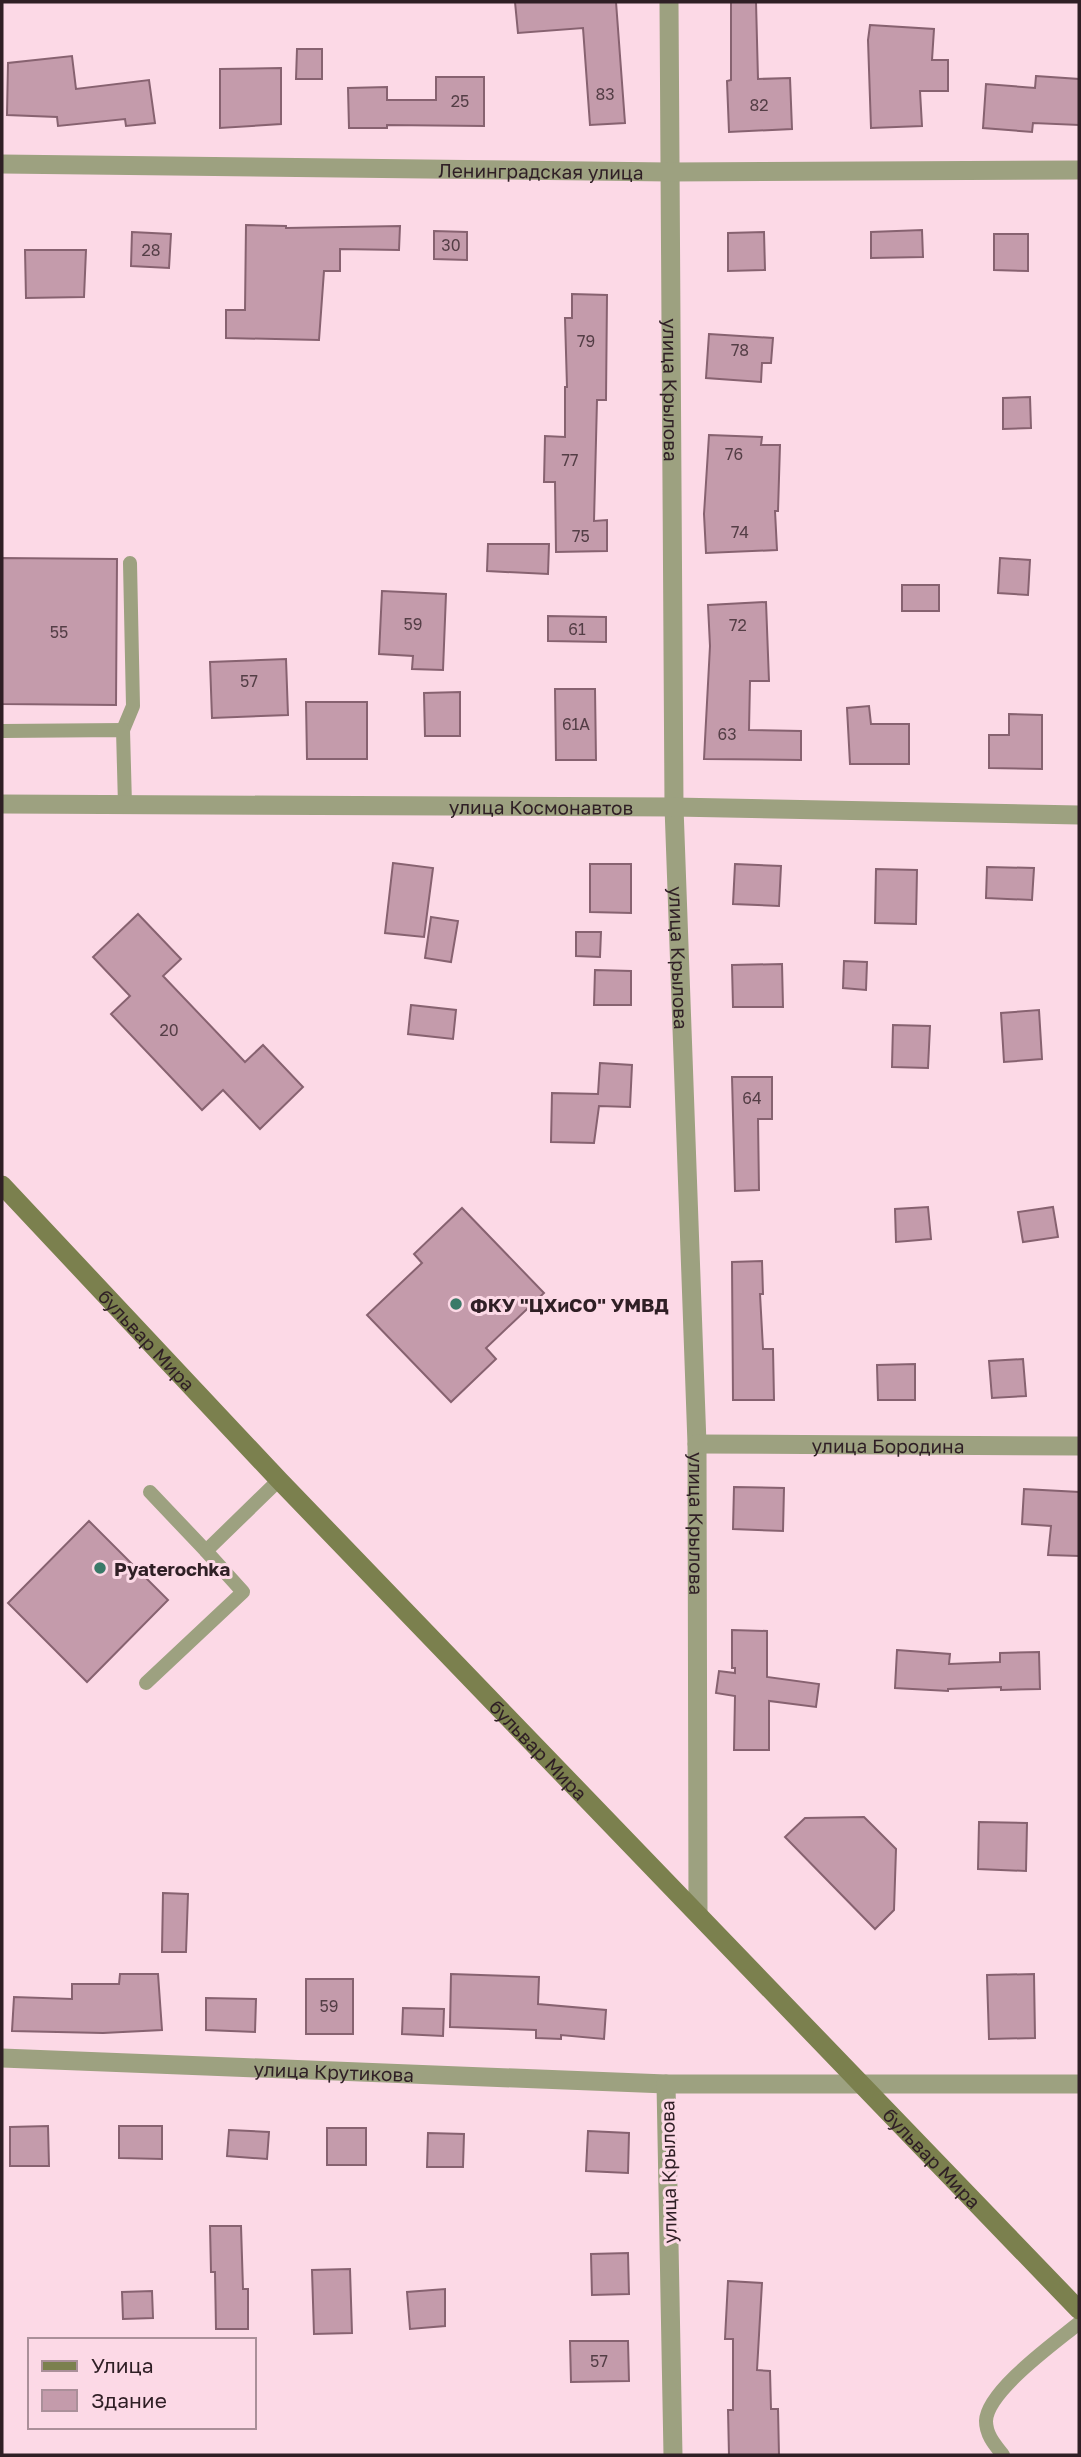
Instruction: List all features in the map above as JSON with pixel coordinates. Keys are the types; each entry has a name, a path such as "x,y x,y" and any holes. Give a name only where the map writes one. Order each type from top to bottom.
{"main road":[{"name":"бульвар Мира","path":"2,1185 279,1480 1079,2310"}],"street":[{"name":"улица Крылова","path":"669,2 674,807 697,1444 698,1914"},
{"name":"Ленинградская улица","path":"2,164 669,172 1079,170"},
{"name":"улица Космонавтов","path":"2,804 674,807 1079,815"},
{"name":"улица Бородина","path":"697,1444 1079,1446"},
{"name":"улица Крутикова","path":"2,2057 666,2084"},
{"name":"улица Крылова","path":"673,2455 666,2084 862,2085"},
{"path":"862,2085 1079,2084"}],"lane":[{"path":"125,805 123,730 133,706 130,564"},
{"path":"2,731 123,730"},
{"path":"206,1551 279,1480"},
{"path":"146,1683 243,1592 150,1492"},
{"path":"1003,2455 989,2437 986,2421 990,2406 1001,2390 1079,2323"}],"building":[{"path":"515,2 616,2 625,123 590,125 583,28 518,33"},
{"path":"731,2 756,2 758,79 790,78 792,129 729,132 727,81 731,80"},
{"path":"870,25 934,29 932,60 948,60 948,91 920,91 922,126 871,128 868,40"},
{"path":"297,49 322,49 322,79 296,79"},
{"path":"72,56 76,89 149,80 155,123 126,126 125,119 58,126 57,117 7,115 8,63"},
{"path":"281,68 281,124 220,128 220,69"},
{"path":"1036,76 1079,79 1079,125 1033,123 1032,132 983,128 986,84 1035,88"},
{"path":"436,77 484,77 484,126 387,125 387,128 349,128 348,88 387,87 387,100 436,100"},
{"path":"246,225 286,228 400,226 399,250 340,249 340,271 324,271 319,340 226,338 226,310 245,310"},
{"path":"922,230 923,257 871,258 871,232"},
{"path":"434,231 467,232 467,260 434,259"},
{"path":"132,232 171,234 169,268 131,266"},
{"path":"764,232 765,270 728,271 728,233"},
{"path":"994,234 1028,234 1028,271 994,270"},
{"path":"25,250 86,250 84,297 26,298"},
{"path":"572,294 607,295 606,400 597,400 594,521 607,520 607,551 556,552 555,482 544,482 545,436 565,437 565,318 572,318"},
{"path":"709,334 773,338 771,363 762,363 761,382 706,378"},
{"path":"1030,397 1031,428 1003,429 1003,398"},
{"path":"709,435 762,437 761,445 780,445 778,511 775,511 777,550 706,553 704,514"},
{"path":"488,544 549,544 548,574 487,571"},
{"path":"2,558 117,559 116,705 2,704"},
{"path":"1000,558 1030,560 1028,595 998,593"},
{"path":"902,585 939,585 939,611 902,611"},
{"path":"382,591 446,594 443,670 412,669 413,656 379,654"},
{"path":"766,602 769,681 750,681 749,730 801,731 801,760 704,759 710,646 708,605"},
{"path":"548,616 606,617 606,642 548,641"},
{"path":"286,659 288,715 212,718 210,662"},
{"path":"555,689 595,689 596,760 556,760"},
{"path":"460,692 460,736 425,736 424,693"},
{"path":"306,702 367,702 367,759 307,759"},
{"path":"869,706 871,724 909,724 909,764 850,764 847,708"},
{"path":"1009,714 1042,715 1042,769 989,768 989,735 1009,735"},
{"path":"393,863 433,868 424,937 385,933"},
{"path":"590,864 631,864 631,913 590,912"},
{"path":"735,864 781,866 779,906 733,904"},
{"path":"987,867 1034,868 1032,900 986,898"},
{"path":"876,869 917,870 916,924 875,923"},
{"path":"138,914 181,959 163,976 245,1062 263,1045 303,1087 260,1129 223,1090 202,1110 111,1014 130,996 93,957"},
{"path":"431,917 458,921 451,962 425,958"},
{"path":"576,932 601,932 600,957 576,956"},
{"path":"844,961 867,962 866,990 843,988"},
{"path":"782,964 783,1007 733,1007 732,965"},
{"path":"595,970 631,971 631,1005 594,1005"},
{"path":"411,1005 456,1010 453,1039 408,1034"},
{"path":"1039,1010 1042,1059 1004,1062 1001,1013"},
{"path":"893,1025 930,1026 928,1068 892,1067"},
{"path":"600,1063 632,1065 630,1107 599,1106 594,1143 551,1142 552,1093 598,1094"},
{"path":"732,1077 772,1077 772,1119 758,1119 759,1190 735,1191"},
{"path":"928,1207 931,1239 896,1242 895,1209"},
{"path":"1053,1207 1058,1237 1023,1242 1018,1212"},
{"name":"ФКУ \"ЦХиСО\" УМВД","path":"462,1208 544,1293 486,1348 496,1359 451,1402 367,1315 422,1263 414,1254"},
{"path":"762,1261 763,1294 760,1294 763,1349 773,1349 774,1400 733,1400 732,1262"},
{"path":"1023,1359 1026,1396 992,1398 989,1361"},
{"path":"915,1364 915,1400 878,1400 877,1365"},
{"path":"734,1487 784,1488 783,1531 733,1529"},
{"path":"1024,1489 1079,1492 1079,1556 1048,1555 1051,1526 1022,1524"},
{"path":"89,1521 168,1600 87,1682 8,1603"},
{"path":"732,1630 767,1631 767,1677 819,1684 816,1707 769,1701 769,1750 734,1750 735,1696 716,1693 719,1671 735,1673 735,1668 732,1668"},
{"path":"897,1650 950,1654 949,1664 1000,1662 1000,1653 1039,1652 1040,1689 1001,1690 1001,1687 948,1691 895,1688"},
{"path":"864,1817 896,1849 894,1910 875,1929 785,1837 805,1818"},
{"path":"979,1822 1027,1823 1026,1871 978,1869"},
{"path":"163,1893 188,1894 186,1952 162,1952"},
{"path":"120,1974 158,1974 162,2030 103,2033 12,2031 14,1997 72,1999 72,1984 119,1984"},
{"path":"451,1974 539,1977 538,2004 606,2010 604,2039 561,2035 561,2039 536,2038 536,2030 450,2027"},
{"path":"1034,1974 1035,2038 989,2039 987,1975"},
{"path":"306,1979 353,1979 353,2034 306,2034"},
{"path":"206,1998 256,1999 255,2032 206,2030"},
{"path":"403,2008 444,2009 443,2036 402,2034"},
{"path":"48,2126 49,2166 10,2166 10,2127"},
{"path":"119,2126 162,2126 162,2159 119,2158"},
{"path":"327,2128 366,2128 366,2165 327,2165"},
{"path":"229,2130 269,2132 267,2159 227,2156"},
{"path":"588,2131 629,2133 628,2173 586,2171"},
{"path":"428,2133 464,2134 463,2167 427,2167"},
{"path":"210,2226 241,2226 243,2289 248,2289 248,2329 216,2329 215,2272 211,2272"},
{"path":"628,2253 629,2294 592,2295 591,2254"},
{"path":"350,2269 352,2333 314,2334 312,2270"},
{"path":"728,2281 762,2283 757,2370 770,2371 771,2409 778,2409 779,2455 729,2455 728,2410 733,2410 733,2339 725,2339"},
{"path":"445,2289 445,2326 410,2329 407,2292"},
{"path":"152,2291 153,2318 123,2319 122,2292"},
{"path":"570,2341 628,2341 629,2381 571,2382"}],"place":[{"name":"ФКУ \"ЦХиСО\" УМВД","path":"456,1304"},
{"name":"Pyaterochka","path":"100,1568"}]}
